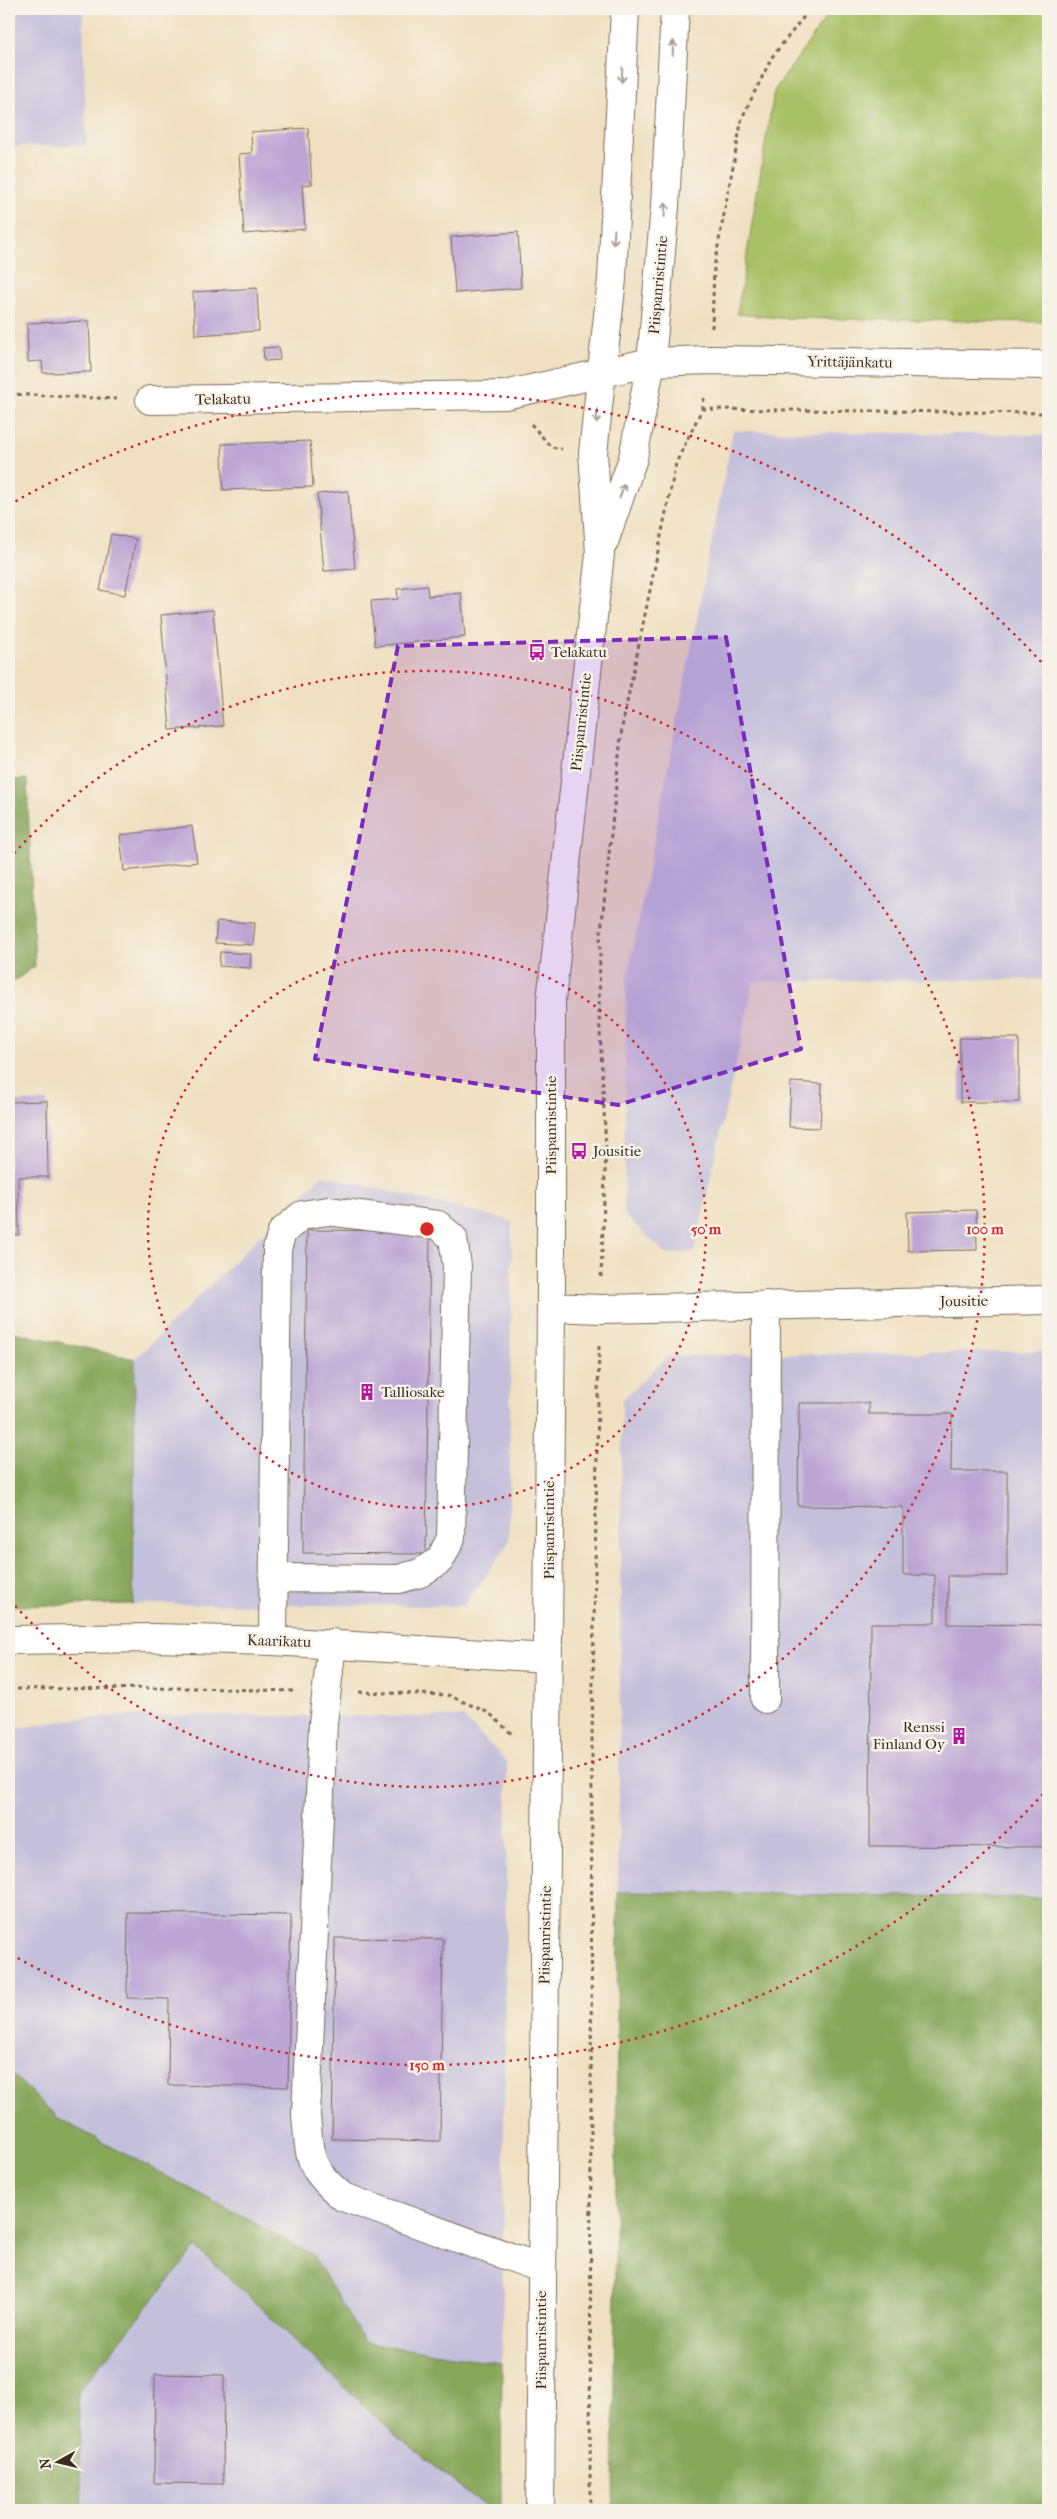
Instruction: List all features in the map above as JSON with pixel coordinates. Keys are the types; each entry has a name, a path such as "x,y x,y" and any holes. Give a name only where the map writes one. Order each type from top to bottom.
{"street":[{"name":"Piispanristintie","path":"540,2510 551,1307 551,1001 600,553 593,453 612,279 625,9"},
{"name":"Piispanristintie","path":"600,553 634,458 651,362 665,207 675,9"},
{"name":"Yrittäjänkatu","path":"651,362 711,360 1048,365"},
{"name":"Telakatu","path":"150,400 505,395 651,362"},
{"path":"273,1578 400,1578 420,1573 440,1560 452,1538 456,1266 453,1238 438,1225 328,1211 302,1215 282,1232 277,1249 273,1578 273,1641"},
{"name":"Jousitie","path":"551,1307 600,1309 1048,1300"},
{"path":"764,1699 766,1305"},
{"name":"Kaarikatu","path":"9,1640 152,1638 273,1641 332,1643 548,1658"},
{"path":"332,1643 326,1692 306,2115 309,2154 320,2178 343,2197 542,2268"}],"path":[{"path":"590,2510 592,1748 600,1309 606,1149 599,1012 600,942 622,726 676,463 702,409 711,360 714,267 742,118 772,57 810,9"},
{"path":"9,394 150,400"},
{"path":"702,409 1048,413"}],"highlighted area":[{"path":"726,637 801,1049 618,1105 315,1059 398,646"}],"shaded area":[{"path":"9,9 83,9 86,145 9,147"},
{"path":"733,431 1048,435 1048,979 754,982 694,1252 666,1254 624,1215 626,985"},
{"path":"322,1175 512,1221 509,1542 464,1606 133,1604 135,1359"},
{"path":"1048,1351 1048,2510 613,2510 622,1400 669,1356"},
{"path":"138,1715 463,1717 507,1762 501,2510 9,2510 9,1730 66,1720"}],"green space":[{"path":"832,9 1048,9 1048,322 778,318 737,314 774,91"},
{"path":"27,779 35,966 9,985 9,780"},
{"path":"9,1331 135,1359 133,1604 9,1606"},
{"path":"618,1892 1048,1898 1048,2510 613,2510"},
{"path":"9,2071 58,2118 312,2254 365,2343 502,2363 501,2510 490,2510 394,2434 196,2247 78,2392 82,2510 9,2510"}],"building":[{"path":"308,128 312,184 302,185 305,229 244,234 239,154 252,153 251,132"},
{"path":"518,232 521,288 455,293 451,237"},
{"path":"257,288 259,331 195,335 193,292"},
{"path":"89,321 91,372 43,373 42,361 28,362 27,323"},
{"path":"279,347 280,360 264,361 263,348"},
{"path":"310,441 313,487 223,490 222,444"},
{"path":"348,491 355,569 324,571 317,494"},
{"path":"111,534 136,539 125,595 100,590"},
{"path":"427,586 428,596 461,593 465,637 375,646 371,601 398,599 397,589"},
{"path":"213,610 223,726 170,730 161,615"},
{"path":"192,826 197,862 124,871 120,835"},
{"path":"217,921 255,923 253,945 215,943"},
{"path":"220,952 251,954 250,968 219,966"},
{"path":"960,1038 1019,1038 1019,1102 960,1102"},
{"path":"791,1082 822,1084 820,1128 789,1127"},
{"path":"47,1101 48,1177 18,1177 19,1235 9,1235 9,1102"},
{"path":"976,1210 977,1250 908,1251 907,1212"},
{"name":"Talliosake","path":"307,1230 430,1231 426,1554 303,1553"},
{"name":"Renssi Finland Oy","path":"799,1403 869,1403 869,1414 952,1414 951,1471 1007,1471 1007,1576 948,1576 948,1624 1048,1625 1048,1847 870,1846 871,1623 935,1623 935,1575 903,1575 903,1507 798,1506"},
{"path":"128,1913 291,1915 288,2087 168,2085 169,1999 127,1998"},
{"path":"335,1938 443,1939 440,2141 332,2139"},
{"path":"155,2374 224,2375 223,2484 154,2483"}],"place":[{"name":"Telakatu","path":"537,652"},
{"name":"Jousitie","path":"579,1151"},
{"name":"Talliosake","path":"367,1392"},
{"name":"Renssi Finland Oy","path":"959,1736"}]}
